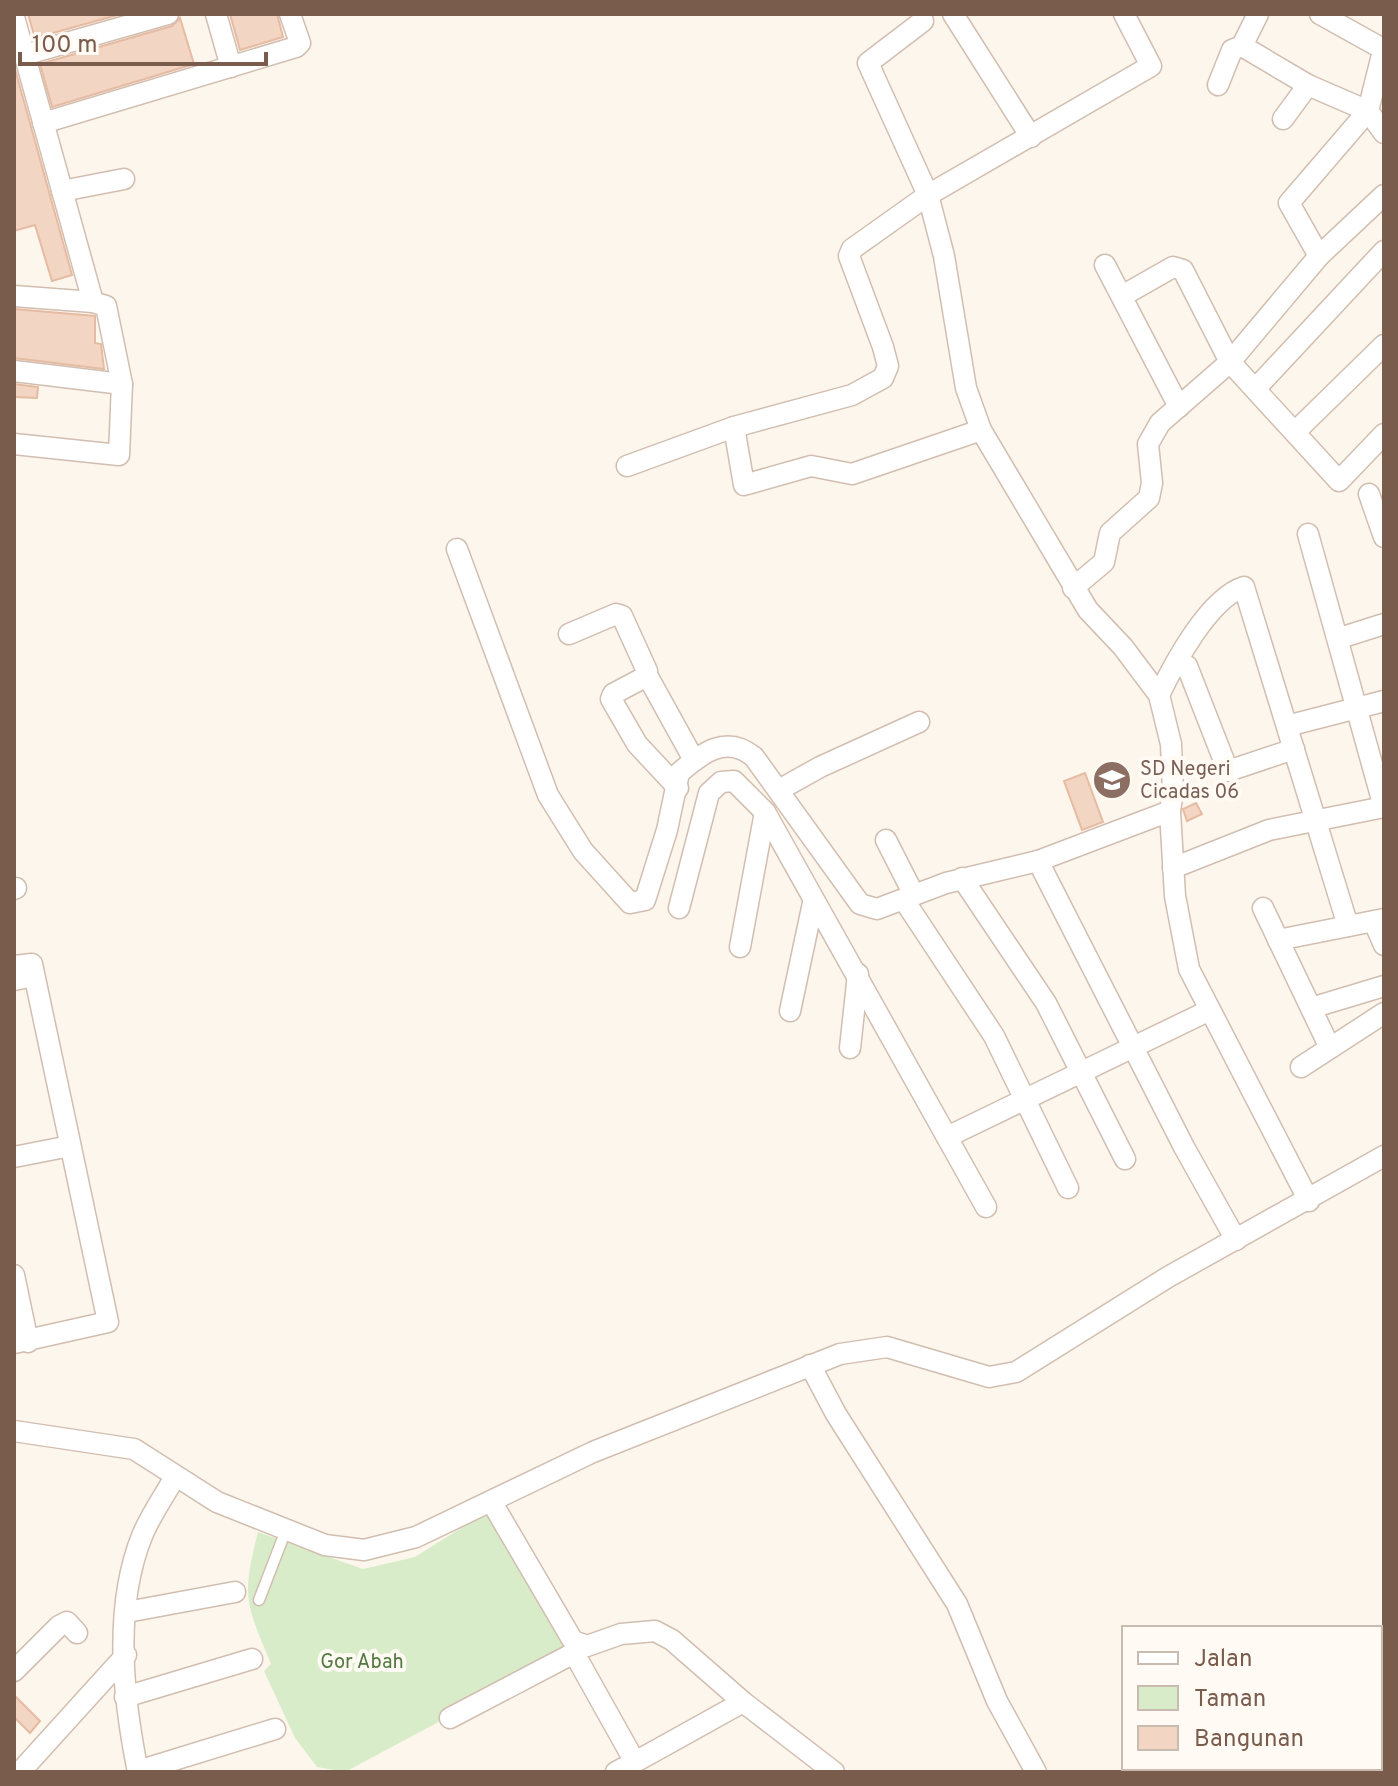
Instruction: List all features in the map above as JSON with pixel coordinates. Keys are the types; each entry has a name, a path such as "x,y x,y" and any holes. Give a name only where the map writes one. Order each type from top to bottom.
{"street":[{"path":"24,55 168,14"},
{"path":"216,14 231,67"},
{"path":"43,123 299,45 290,14"},
{"path":"953,14 1031,137"},
{"path":"627,466 734,427 852,395 883,378 888,366 849,256 852,249 928,195 1151,66 1124,14"},
{"path":"1218,85 1232,50 1242,46 1258,14"},
{"path":"1319,256 1289,203 1368,111 1384,48 1320,14"},
{"path":"14,17 93,302"},
{"path":"923,21 870,59 868,65 928,195 944,256 966,388 981,430 1073,588 1159,695 1171,744 1173,868 1186,958 1208,1011 1309,1201"},
{"path":"1242,46 1308,85 1368,111 1384,133"},
{"path":"1283,119 1308,85"},
{"path":"62,191 124,179"},
{"path":"1073,588 1104,562 1110,533 1149,498 1152,483 1148,444 1160,423 1230,362 1319,256 1384,195"},
{"path":"1257,387 1384,251"},
{"path":"1105,265 1179,407"},
{"path":"1122,296 1179,267 1230,362 1257,387 1339,481 1384,434"},
{"path":"14,296 93,302 107,308 122,384 119,455 14,444"},
{"path":"1296,431 1384,345"},
{"path":"14,371 122,384"},
{"path":"734,427 744,485 811,466 852,474 981,430"},
{"path":"1369,494 1384,537"},
{"path":"1173,868 1249,836 1384,807 1340,638 1308,534"},
{"path":"457,549 548,795 583,851 630,903 645,900 678,788 679,773 719,746 743,748 779,790 860,904 877,909 962,878 1038,861 1170,811"},
{"path":"1159,695 1185,642 1232,594 1244,587 1348,926"},
{"path":"569,634 620,614 647,675 694,760"},
{"path":"1340,638 1384,624"},
{"path":"1187,666 1228,771 1294,749"},
{"path":"647,675 613,694 611,699 637,744 678,788"},
{"path":"1287,726 1384,701"},
{"path":"779,790 820,767 919,722"},
{"path":"679,908 709,793 721,782 734,781 765,812 813,903 858,974 986,1207"},
{"path":"740,947 765,812"},
{"path":"886,840 909,898 994,1036 1068,1188"},
{"path":"1038,861 1236,1240"},
{"path":"962,878 1046,1003 1125,1159"},
{"path":"790,1011 813,903"},
{"path":"1263,908 1330,1048"},
{"path":"1278,940 1379,920 1384,945"},
{"path":"14,966 31,963 24,978 70,1146 108,1322 21,1342 14,1275"},
{"path":"850,1048 858,974"},
{"path":"1311,1008 1384,986"},
{"path":"947,1137 1208,1011"},
{"path":"1301,1067 1384,1013"},
{"path":"14,1157 70,1146"},
{"path":"14,1431 126,1447 217,1502 286,1530 347,1550 382,1548 416,1537 593,1452 840,1354 887,1347 989,1377 1016,1372 1168,1277 1309,1201 1384,1156"},
{"path":"810,1365 836,1414 957,1604 997,1701 1036,1772"},
{"path":"175,1477 142,1535 127,1612 125,1697 138,1771 275,1729"},
{"path":"491,1501 578,1649 635,1762"},
{"path":"127,1612 235,1592"},
{"path":"14,1671 59,1626 67,1622 77,1633"},
{"path":"450,1718 578,1649 641,1629 655,1631 672,1640 743,1702 834,1772"},
{"path":"20,1772 126,1655"},
{"path":"125,1697 252,1659"},
{"path":"616,1772 743,1702"}],"lane":[{"path":"259,1600 286,1530"}],"green space":[{"name":"Gor Abah","path":"488,1511 571,1651 345,1772 317,1767 295,1738 264,1671 271,1664 251,1613 248,1587 258,1532 363,1569 415,1557"}],"building":[{"path":"28,14 121,14 35,38"},
{"path":"230,14 277,14 283,37 240,50"},
{"path":"180,18 194,64 52,107 40,64 172,26"},
{"path":"15,69 72,275 52,281 35,225 14,231"},
{"path":"14,309 95,316 95,343 101,344 104,369 14,358"},
{"path":"14,384 38,387 37,398 14,397"},
{"path":"1085,773 1103,822 1082,830 1064,781"},
{"path":"1196,803 1202,814 1187,821 1183,809"},
{"path":"14,1695 40,1721 30,1733 14,1717"}],"place":[{"name":"SD Negeri Cicadas 06","path":"1112,780"}]}
